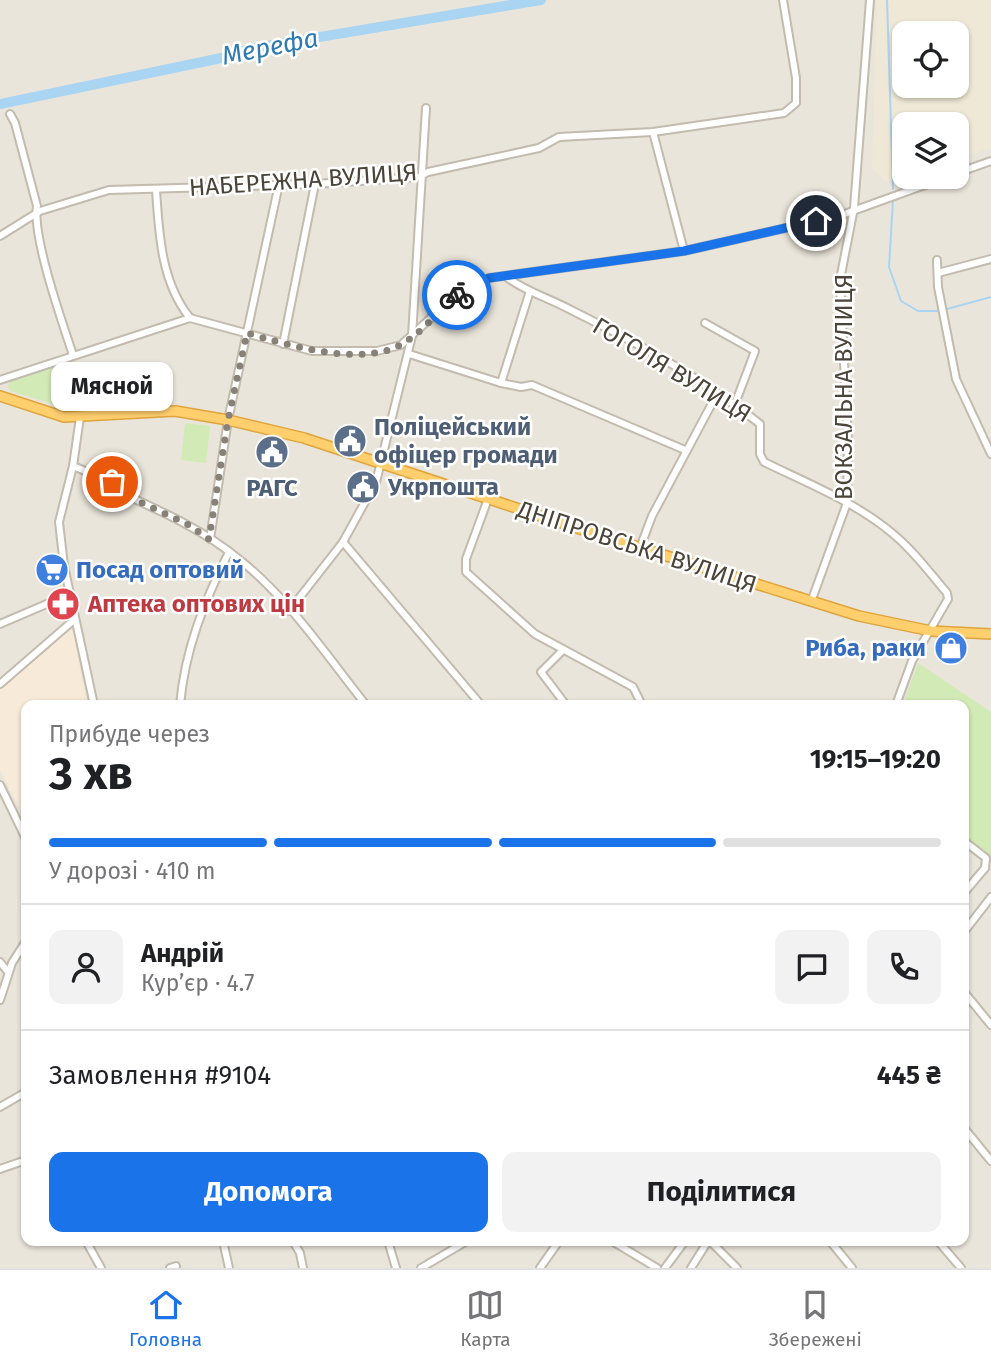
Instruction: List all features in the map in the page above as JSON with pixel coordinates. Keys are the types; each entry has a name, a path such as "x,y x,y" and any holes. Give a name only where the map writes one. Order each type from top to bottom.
{"highway":[{"name":"ДНІПРОВСЬКА ВУЛИЦЯ","path":"0,396 57,415 80,417 175,411 304,438 811,602 892,624 931,631 991,634"}],"street":[{"name":"НАБЕРЕЖНА ВУЛИЦЯ","path":"0,236 54,206 109,190 315,184 419,177 428,172 539,148 559,137 653,132 784,113 796,103 796,78 783,0"},
{"name":"ВОКЗАЛЬНА ВУЛИЦЯ","path":"811,602 847,503 848,443 840,280 854,208 870,0"},
{"path":"289,611 343,542 368,501 381,464 412,336 420,241 419,177 426,108"},
{"path":"10,114 37,206 35,216 73,355"},
{"path":"653,132 684,251"},
{"path":"969,169 991,161"},
{"path":"209,539 228,420 279,184"},
{"path":"283,344 315,184"},
{"path":"0,380 190,318 283,344 337,354 377,351 401,345 472,285 505,276 684,251 839,216 854,208 911,189"},
{"path":"156,190 163,259 180,305 190,318"},
{"path":"937,260 938,287 956,379 991,454"},
{"path":"939,273 991,260"},
{"name":"ГОГОЛЯ ВУЛИЦЯ","path":"505,276 528,293 569,308 734,404 760,424 760,454 764,462 847,503"},
{"path":"501,383 528,293"},
{"path":"705,323 755,351 734,404"},
{"path":"409,354 501,383 521,387 531,385 685,450"},
{"path":"639,548 685,450 717,394"},
{"path":"80,417 73,466 59,522 70,594 93,700"},
{"path":"73,466 112,482 119,492 187,524 229,552 263,580 362,700"},
{"path":"488,499 466,559 466,572 535,634 562,651 633,687 640,700"},
{"path":"847,503 892,533 947,593 948,599 912,661 898,700"},
{"path":"343,542 477,700"},
{"path":"181,700 186,654 207,596 229,552"},
{"path":"0,624 70,594"},
{"path":"0,684 75,619"},
{"path":"562,651 541,672 562,700"},
{"path":"0,785 21,829"},
{"path":"969,844 989,857 985,868 969,887"},
{"path":"985,868 991,876"},
{"path":"969,926 991,897"},
{"path":"0,1000 8,972 21,950"},
{"path":"0,962 8,972"},
{"path":"969,998 991,1025"},
{"path":"0,1107 21,1096"},
{"path":"969,1134 991,1161"},
{"path":"0,1168 21,1162"},
{"path":"89,1246 101,1268"},
{"path":"224,1246 229,1268"},
{"path":"296,1246 303,1268"},
{"path":"389,1246 396,1268"},
{"path":"421,1268 458,1246"},
{"path":"540,1268 555,1246"},
{"path":"620,1246 657,1268"},
{"path":"665,1268 681,1246"},
{"path":"691,1268 706,1246"},
{"path":"714,1246 737,1268"},
{"path":"834,1246 852,1268"},
{"path":"942,1246 961,1268"}],"shaded area":[{"name":"Мерефа","path":"0,0 991,0 991,1268 0,1268"},
{"path":"877,0 991,0 991,148 969,155 969,112 892,112 892,180 887,182 872,168"},
{"path":"72,626 86,700 21,700 21,810 0,771 0,688"}],"green space":[{"path":"66,364 73,406 70,409 10,391 8,386 11,380"},
{"path":"185,423 210,426 206,463 181,460"},
{"path":"918,663 991,712 991,868 990,856 969,842 969,700 905,700"}],"waterway":[{"name":"Мерефа","path":"0,104 231,56 248,49 541,0"},
{"path":"887,0 892,158"},
{"path":"893,200 889,267 901,301 918,311 937,311"},
{"path":"947,309 991,297"}],"way so far":[{"path":"112,482 119,492 187,524 209,539 228,420 247,333 312,351 337,354 377,351 401,345 457,295"}],"place":[{"name":"Поліцейський офіцер громади","path":"350,441"},
{"name":"РАГС","path":"272,452"},
{"name":"Мясной","path":"112,482"},
{"name":"Укрпошта","path":"363,487"},
{"name":"Посад оптовий","path":"52,570"},
{"name":"Аптека оптових цін","path":"63,604"},
{"name":"Риба, раки","path":"951,648"}],"route":[{"path":"457,295 489,278 684,251 816,221"}]}
